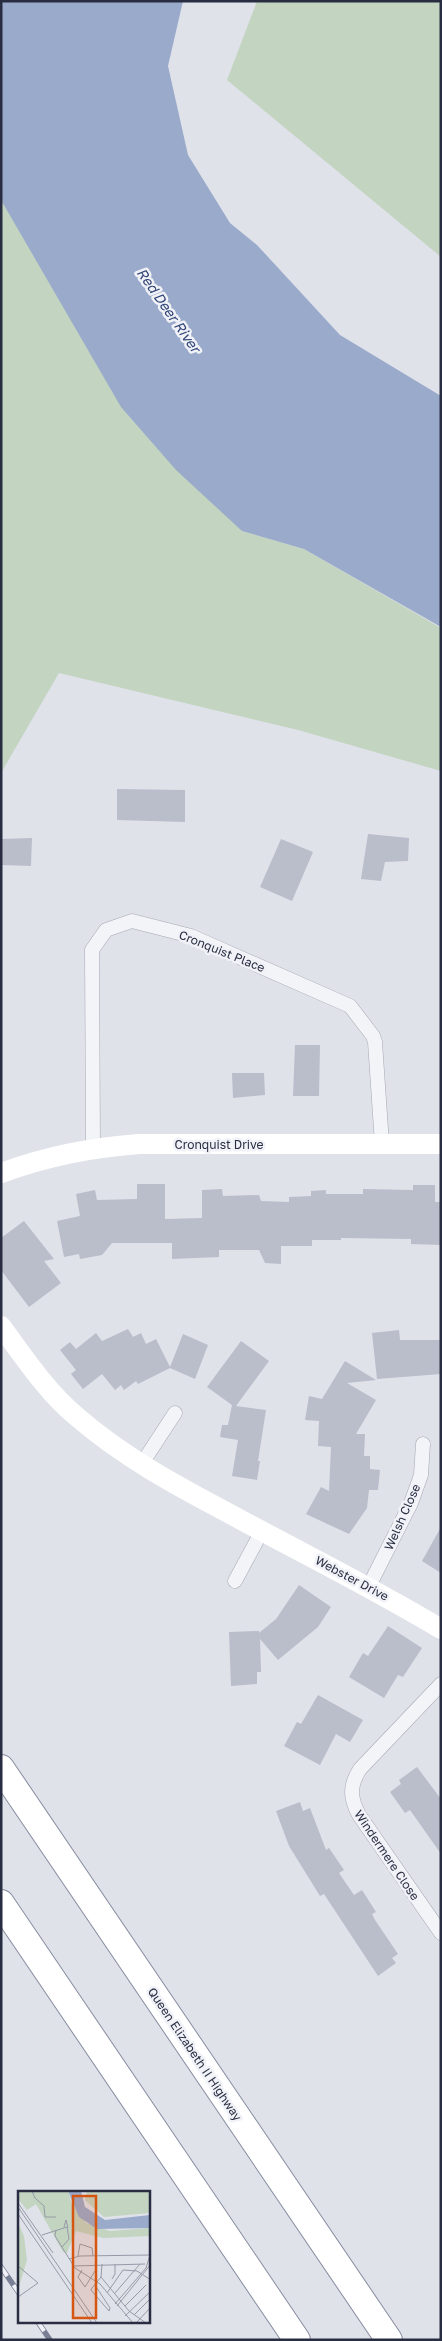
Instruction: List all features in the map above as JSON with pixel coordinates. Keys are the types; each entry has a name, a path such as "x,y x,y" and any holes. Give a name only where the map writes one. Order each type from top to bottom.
{"highway":[{"name":"Queen Elizabeth II Highway","path":"1,1768 389,2340"},
{"path":"1,1903 297,2340"}],"street":[{"name":"Cronquist Place","path":"93,1148 92,950 106,930 132,921 190,936 354,1008 375,1042 382,1144"},
{"name":"Cronquist Drive","path":"1,1173 57,1155 93,1148 139,1144 441,1144"},
{"name":"Webster Drive","path":"1,1326 43,1381 74,1415 141,1465 262,1531 369,1586 441,1629"},
{"path":"141,1465 175,1413"},
{"name":"Welsh Close","path":"369,1586 411,1503 420,1475 423,1444"},
{"path":"236,1581 262,1531"},
{"name":"Windermere Close","path":"441,1684 360,1769 352,1783 351,1796 359,1815 441,1933"}],"green space":[{"path":"257,1 441,1 441,257 227,80"},
{"path":"1,200 242,531 304,549 441,628 441,771 298,730 59,673 1,773"}],"water":[{"name":"Red Deer River","path":"1,1 183,1 168,66 188,155 230,223 257,245 340,335 441,396 441,627 304,549 242,531 176,470 121,407 1,200"}],"building":[{"path":"117,789 185,790 185,822 117,820"},
{"path":"368,834 409,838 408,861 385,862 381,881 361,879"},
{"path":"32,838 31,866 1,865 1,839"},
{"path":"281,839 313,852 292,901 260,887"},
{"path":"295,1045 320,1045 319,1096 293,1096"},
{"path":"232,1073 264,1073 265,1095 233,1098"},
{"path":"137,1184 165,1184 165,1219 202,1218 202,1190 222,1189 223,1196 259,1195 261,1201 289,1202 289,1197 311,1196 311,1191 326,1190 326,1194 363,1194 363,1189 413,1190 413,1185 435,1185 435,1202 441,1202 441,1245 411,1244 411,1239 341,1238 341,1240 312,1240 312,1246 281,1246 281,1264 265,1263 259,1250 219,1250 219,1257 172,1259 172,1243 112,1243 102,1255 80,1259 79,1254 64,1257 57,1221 80,1216 76,1194 95,1190 97,1200 137,1199"},
{"path":"24,1221 54,1259 44,1261 61,1283 29,1307 1,1270 1,1238"},
{"path":"128,1329 133,1337 141,1333 146,1344 156,1339 170,1367 183,1334 208,1345 195,1379 170,1368 138,1384 136,1381 124,1390 121,1385 115,1390 102,1374 83,1389 71,1374 76,1370 60,1350 70,1342 76,1349 96,1333 102,1341"},
{"path":"399,1330 400,1340 441,1340 441,1374 377,1379 372,1333"},
{"path":"241,1341 269,1361 236,1406 266,1410 257,1480 232,1476 238,1440 220,1437 222,1425 228,1425 232,1405 207,1387"},
{"path":"345,1361 376,1380 347,1383 376,1400 356,1434 365,1434 364,1456 370,1456 370,1469 380,1470 378,1490 369,1490 367,1508 349,1534 306,1514 321,1487 329,1491 331,1447 318,1446 319,1421 305,1420 309,1396 322,1399"},
{"path":"441,1527 441,1573 422,1561"},
{"path":"299,1585 331,1607 318,1627 278,1660 260,1639 261,1672 257,1672 257,1684 231,1686 229,1632 259,1631 259,1633 276,1619"},
{"path":"388,1626 422,1648 403,1677 398,1675 384,1698 349,1677 363,1653 368,1656"},
{"path":"318,1695 363,1720 350,1742 336,1734 320,1765 284,1746 297,1722 301,1724"},
{"path":"417,1767 441,1799 441,1854 410,1810 405,1813 390,1792 401,1784 399,1780"},
{"path":"300,1802 303,1811 310,1808 326,1850 329,1848 344,1870 339,1873 354,1895 362,1890 376,1912 372,1914 375,1920 398,1954 392,1958 396,1963 378,1976 324,1894 320,1896 289,1846 276,1811"}],"railway":[{"path":"1,2267 18,2292"},
{"path":"39,2324 50,2340"}]}
